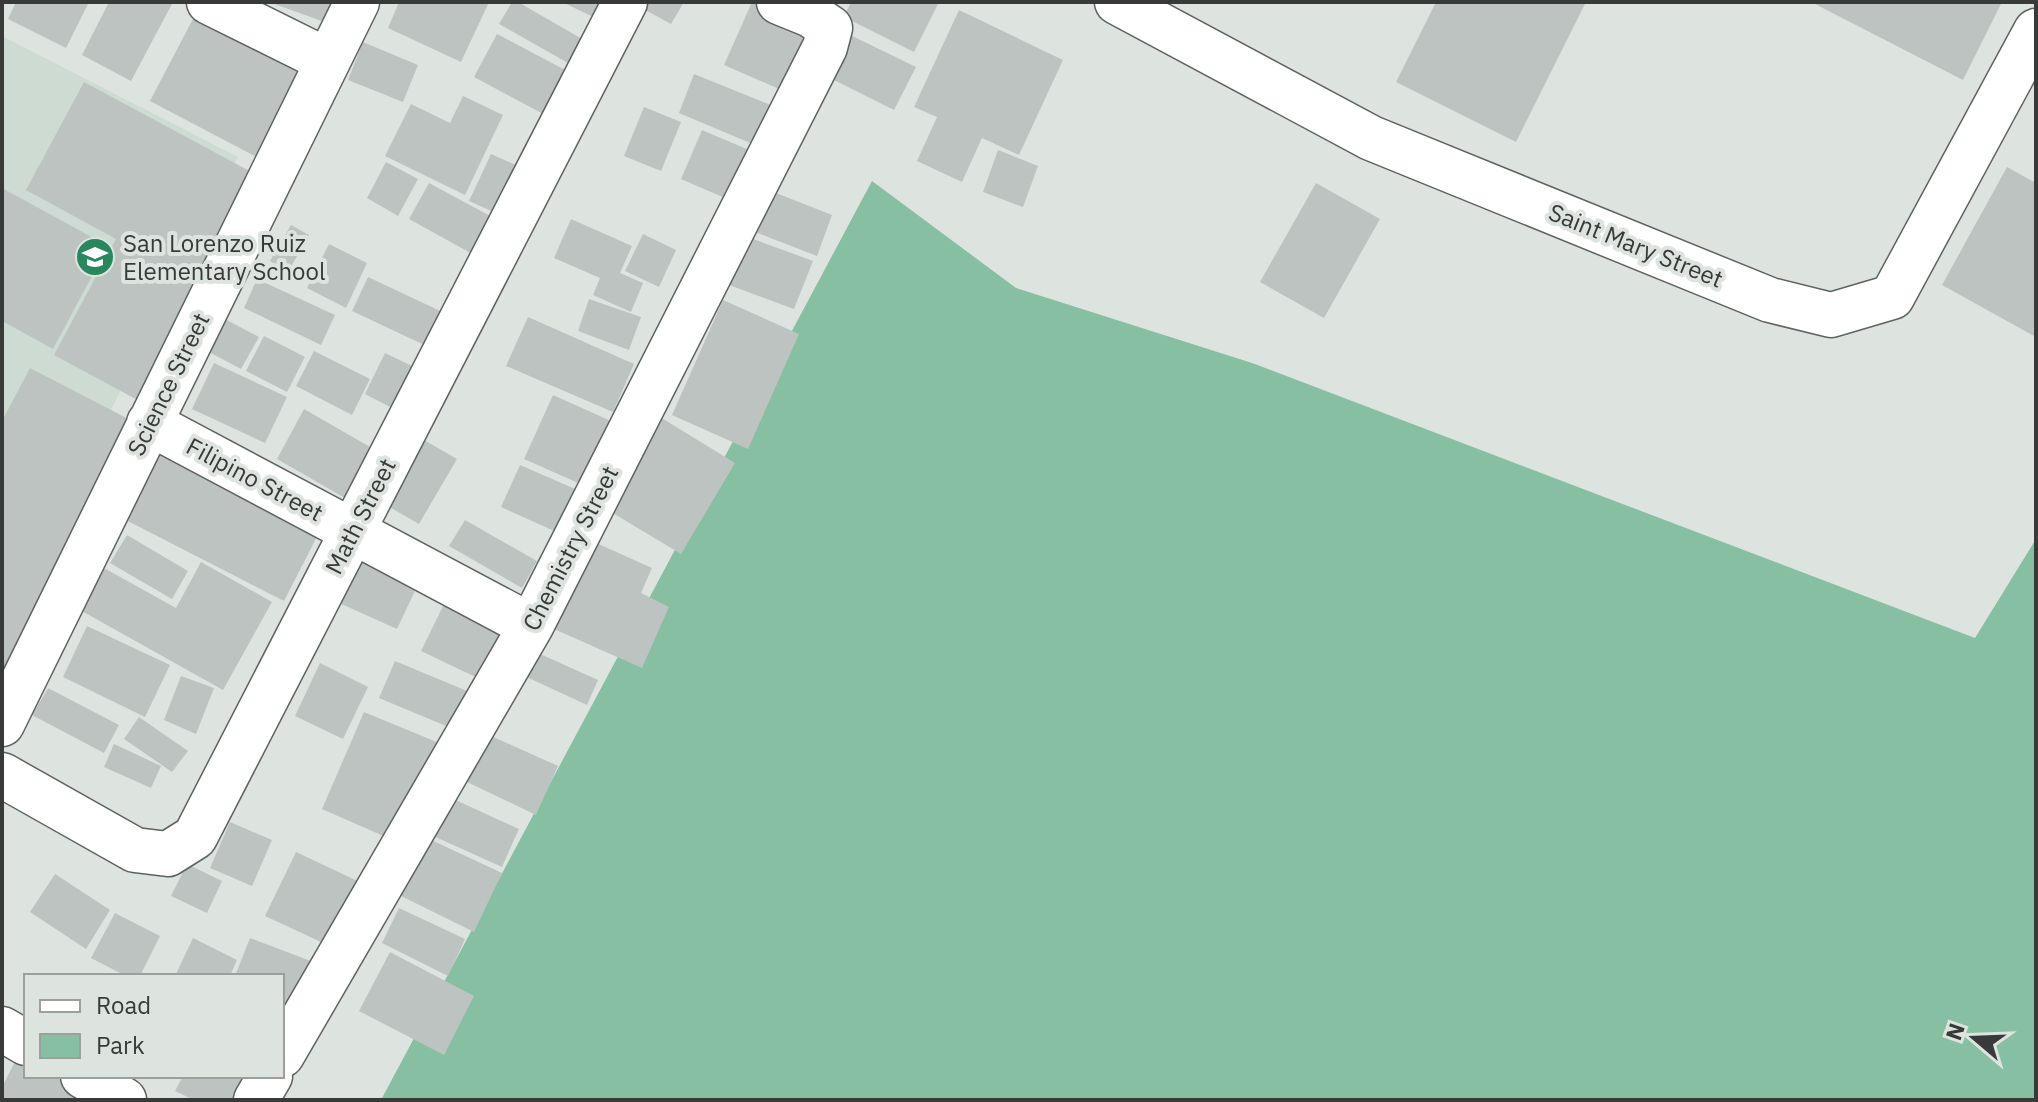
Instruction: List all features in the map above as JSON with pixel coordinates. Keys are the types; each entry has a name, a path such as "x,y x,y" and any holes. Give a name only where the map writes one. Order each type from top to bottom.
{"street":[{"path":"209,2 328,61"},
{"name":"Science Street","path":"6,707 357,2"},
{"name":"Math Street","path":"2,775 135,850 168,854 195,837 625,2"},
{"name":"Chemistry Street","path":"284,1052 531,626 825,47 830,28 811,15 779,2"},
{"name":"Saint Mary Street","path":"1117,2 1371,138 1770,300 1831,315 1892,297 2036,31"},
{"name":"Filipino Street","path":"149,423 531,626"},
{"path":"2,1029 24,1042"},
{"path":"86,1078 124,1100"},
{"path":"256,1100 269,1078"}],"shaded area":[{"name":"San Lorenzo Ruiz Elementary School","path":"2,36 238,157 2,627"}],"green space":[{"path":"872,181 1016,288 1252,363 1975,638 2036,539 2036,1100 381,1100"}],"building":[{"path":"16,2 89,2 66,48 8,19"},
{"path":"109,2 173,2 131,81 82,55"},
{"path":"269,2 351,2 341,28"},
{"path":"399,2 489,2 461,62 388,28"},
{"path":"512,2 518,2 589,43 575,67 499,24"},
{"path":"562,2 618,2 608,24"},
{"path":"641,2 684,2 671,24 638,6"},
{"path":"752,2 821,33 793,95 724,65"},
{"path":"851,2 939,2 914,52 844,17"},
{"path":"1436,2 1586,2 1516,142 1396,82"},
{"path":"1811,2 2002,2 1963,80"},
{"path":"959,10 1063,60 1019,155 982,138 962,182 917,161 937,117 914,107"},
{"path":"195,15 313,76 268,163 150,101"},
{"path":"842,31 916,67 894,110 822,74"},
{"path":"497,34 571,73 549,117 474,77"},
{"path":"363,42 418,65 403,102 348,80"},
{"path":"694,74 778,108 762,148 679,113"},
{"path":"84,82 266,180 145,404 54,355 116,239 26,190"},
{"path":"463,96 503,115 465,195 385,156 411,104 450,123"},
{"path":"644,107 681,122 661,171 624,156"},
{"path":"702,130 756,153 734,202 681,179"},
{"path":"998,150 1038,166 1023,207 983,192"},
{"path":"491,154 520,167 498,214 469,201"},
{"path":"386,162 418,179 398,216 367,198"},
{"path":"2007,167 2036,183 2036,337 1942,285"},
{"path":"429,183 505,224 485,261 409,219"},
{"path":"1316,183 1380,219 1324,318 1260,282"},
{"path":"2,188 108,246 53,349 2,321"},
{"path":"771,191 832,215 817,256 755,232"},
{"path":"571,219 632,246 620,273 643,283 631,312 593,295 600,278 554,258"},
{"path":"291,225 309,235 288,272 270,261"},
{"path":"643,234 676,250 659,287 625,271"},
{"path":"740,234 813,261 794,309 721,282"},
{"path":"329,244 367,263 346,308 307,288"},
{"path":"368,277 453,317 437,351 352,311"},
{"path":"257,279 335,315 321,345 244,308"},
{"path":"589,299 641,317 629,350 578,331"},
{"path":"723,300 799,334 748,449 672,415"},
{"path":"528,317 634,364 613,412 506,366"},
{"path":"223,318 259,337 241,369 205,350"},
{"path":"264,336 305,357 287,392 246,371"},
{"path":"314,351 370,379 352,415 296,386"},
{"path":"385,353 414,367 394,409 365,394"},
{"path":"214,363 287,397 265,443 192,409"},
{"path":"30,368 142,426 2,675 2,421"},
{"path":"553,395 622,426 594,490 524,459"},
{"path":"304,409 377,451 350,501 277,459"},
{"path":"660,417 735,463 681,554 606,509"},
{"path":"417,436 457,459 419,524 379,501"},
{"path":"159,442 323,525 284,601 120,517"},
{"path":"520,465 589,495 570,538 501,507"},
{"path":"465,520 537,561 522,588 449,546"},
{"path":"127,535 188,571 172,599 110,563"},
{"path":"594,542 652,568 641,593 669,607 642,668 554,629"},
{"path":"359,550 421,578 397,629 337,602"},
{"path":"201,562 272,602 223,690 80,610 104,568 176,608"},
{"path":"445,602 511,634 488,683 421,651"},
{"path":"87,626 170,665 145,717 63,677"},
{"path":"529,649 598,680 587,705 518,673"},
{"path":"395,661 479,696 463,733 379,698"},
{"path":"320,663 368,687 343,739 295,716"},
{"path":"181,676 214,688 196,734 164,720"},
{"path":"48,688 119,725 104,753 32,715"},
{"path":"364,712 439,743 397,842 322,809"},
{"path":"139,717 188,751 172,772 124,739"},
{"path":"489,735 558,766 536,815 467,782"},
{"path":"114,744 161,766 151,788 104,767"},
{"path":"449,797 519,829 502,867 431,835"},
{"path":"230,822 272,840 252,886 210,868"},
{"path":"427,838 502,873 474,932 399,895"},
{"path":"296,852 364,884 334,948 265,916"},
{"path":"187,864 222,881 207,913 171,896"},
{"path":"55,874 110,910 86,949 30,912"},
{"path":"399,908 465,939 448,976 382,943"},
{"path":"115,913 160,936 141,974 122,974 91,958"},
{"path":"193,938 237,960 231,974 176,974"},
{"path":"250,938 316,963 284,1045 284,974 236,974"},
{"path":"390,952 474,996 444,1055 359,1011"},
{"path":"20,1052 24,1054 24,1078 69,1078 110,1100 2,1100 2,1087"},
{"path":"182,1078 259,1078 248,1100 194,1100 175,1091"}],"place":[{"name":"San Lorenzo Ruiz Elementary School","path":"95,257"}]}
